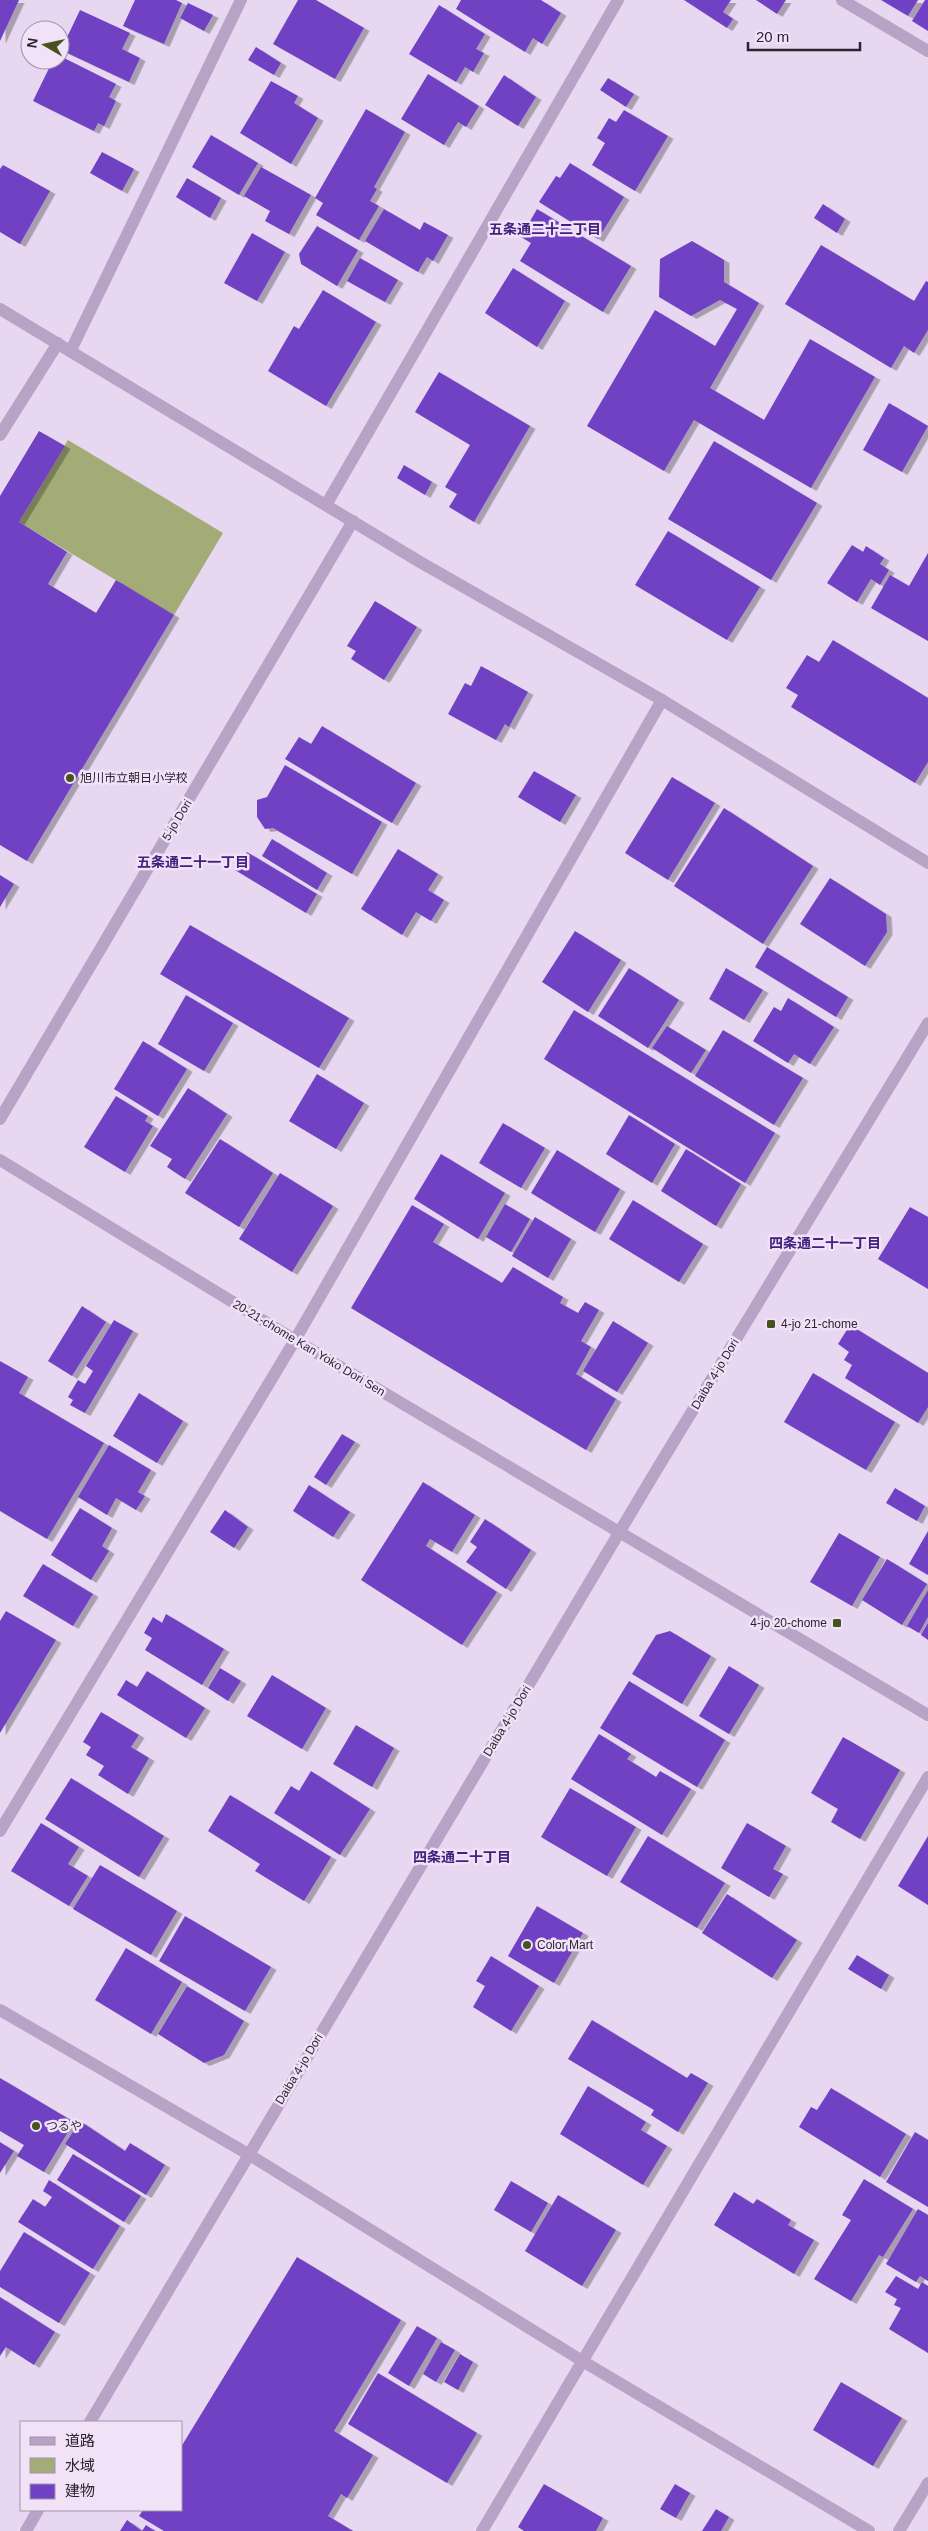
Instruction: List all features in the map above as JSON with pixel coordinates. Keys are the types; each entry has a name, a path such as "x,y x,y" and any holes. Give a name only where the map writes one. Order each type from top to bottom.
{"street":[{"path":"70,350 240,0"},
{"path":"326,505 618,0"},
{"path":"842,0 928,51"},
{"path":"0,309 353,521 662,700 928,863"},
{"path":"0,435 58,343"},
{"name":"5-jo Dori","path":"0,1119 353,521"},
{"path":"0,1830 295,1340 662,700"},
{"name":"Daiba 4-jo Dori","path":"91,2421 248,2154 928,1023"},
{"name":"20-21-chome Kan Yoko Dori Sen","path":"0,1160 295,1340 928,1715"},
{"path":"482,2531 584,2362 928,1777"},
{"path":"0,2010 248,2154 584,2362 870,2531"},
{"path":"899,2531 928,2484"},
{"path":"26,2531 37,2511"}],"water":[{"path":"68,440 223,533 174,615 19,522"}],"building":[{"path":"0,0 19,0 0,41"},
{"path":"135,0 176,0 182,3 164,44 123,26"},
{"path":"298,0 316,0 364,28 335,79 273,44"},
{"path":"461,0 541,0 561,13 542,44 533,38 525,52 456,9"},
{"path":"684,0 731,0 723,12 733,19 727,28"},
{"path":"756,0 786,0 777,14"},
{"path":"881,0 918,0 908,16"},
{"path":"925,0 928,0 928,31 912,21"},
{"path":"188,3 213,15 204,31 180,18"},
{"path":"439,5 485,34 476,49 484,53 473,72 465,67 456,82 409,54"},
{"path":"80,10 130,33 122,49 140,58 129,82 70,54 70,31"},
{"path":"256,47 281,63 274,75 248,60"},
{"path":"70,61 116,84 109,97 116,101 104,126 98,123 94,131 33,101 48,70 70,70"},
{"path":"428,74 479,106 466,127 458,122 444,145 401,119"},
{"path":"504,75 536,97 518,126 485,105"},
{"path":"608,78 634,94 626,107 600,90"},
{"path":"271,81 298,96 294,103 318,118 291,164 240,133"},
{"path":"366,109 405,132 374,187 377,189 370,201 379,206 359,240 316,215 323,203 315,198"},
{"path":"624,110 668,136 635,191 592,165 605,143 597,138 609,118 616,122"},
{"path":"211,135 258,163 239,195 192,167"},
{"path":"102,152 134,169 122,191 90,173"},
{"path":"570,163 624,197 598,239 539,202 556,176 560,178"},
{"path":"3,165 50,191 20,244 0,232 0,169"},
{"path":"261,167 311,195 289,234 265,221 270,211 244,196"},
{"path":"187,178 221,198 210,218 176,197"},
{"path":"823,204 845,219 837,233 814,218"},
{"path":"384,209 420,230 424,222 448,235 433,261 427,257 418,272 365,241"},
{"path":"537,209 631,266 603,312 520,261 531,243 521,237"},
{"path":"317,226 358,250 337,286 301,264 299,254"},
{"path":"252,233 285,252 257,301 224,283"},
{"path":"692,241 724,260 724,282 759,303 710,388 764,420 810,339 875,377 811,488 694,420 664,471 587,426 655,310 715,346 737,309 720,300 691,316 659,297 660,259"},
{"path":"821,245 914,301 926,281 928,282 928,330 914,353 904,346 891,368 785,304"},
{"path":"360,258 398,280 385,302 347,281"},
{"path":"513,268 565,301 537,347 485,313"},
{"path":"323,290 376,322 326,406 268,371 294,326 299,329"},
{"path":"439,372 530,426 474,522 449,507 457,494 445,487 470,445 415,412"},
{"path":"889,403 928,426 902,472 863,450"},
{"path":"39,431 65,446 19,522 67,552 48,584 96,613 116,580 174,615 27,861 0,845 0,496"},
{"path":"714,441 817,503 771,580 668,519"},
{"path":"404,465 432,482 425,495 397,478"},
{"path":"668,531 760,587 727,640 635,585"},
{"path":"852,545 863,552 866,546 884,558 880,564 889,570 880,585 871,579 857,602 827,583"},
{"path":"928,553 928,641 871,608 890,575 909,586"},
{"path":"375,601 417,627 384,680 351,659 356,651 347,646"},
{"path":"833,640 928,698 928,762 915,783 791,707 798,695 786,688 807,655 819,662"},
{"path":"481,666 528,692 509,727 505,724 496,740 448,714 465,683 471,686"},
{"path":"322,726 416,783 392,823 285,759 299,737 311,744"},
{"path":"285,765 382,822 352,874 273,828 265,829 257,817 257,800 267,797"},
{"path":"534,771 576,795 560,822 518,797"},
{"path":"672,777 715,803 668,880 625,853"},
{"path":"724,808 813,866 763,944 674,886"},
{"path":"272,839 327,873 317,890 262,856"},
{"path":"398,849 438,874 428,890 444,900 431,921 416,912 402,935 361,909"},
{"path":"247,852 317,894 306,913 235,870"},
{"path":"0,875 14,884 0,907"},
{"path":"830,878 886,914 887,932 865,966 800,924"},
{"path":"190,925 349,1018 319,1068 160,974"},
{"path":"575,931 621,960 588,1012 542,982"},
{"path":"767,947 848,997 836,1017 755,967"},
{"path":"629,968 679,1000 648,1048 598,1016"},
{"path":"726,968 763,990 744,1020 709,999"},
{"path":"186,995 233,1023 204,1071 158,1044"},
{"path":"788,998 834,1027 810,1064 794,1054 788,1063 753,1041 774,1007 781,1011"},
{"path":"574,1010 775,1133 745,1183 544,1059"},
{"path":"667,1026 706,1050 691,1073 652,1048"},
{"path":"723,1030 803,1078 774,1125 695,1076"},
{"path":"143,1041 187,1069 158,1116 114,1089"},
{"path":"317,1074 364,1103 336,1149 289,1121"},
{"path":"188,1088 227,1114 185,1179 167,1167 172,1159 150,1146"},
{"path":"116,1096 148,1116 145,1121 153,1126 125,1172 84,1147"},
{"path":"629,1115 675,1144 652,1183 606,1154"},
{"path":"503,1123 545,1148 521,1188 479,1163"},
{"path":"220,1139 273,1173 239,1227 185,1193"},
{"path":"686,1149 741,1184 716,1226 661,1191"},
{"path":"557,1150 620,1189 595,1232 531,1193"},
{"path":"441,1154 505,1193 478,1239 414,1199"},
{"path":"280,1173 333,1206 292,1272 239,1239"},
{"path":"633,1200 703,1244 679,1282 609,1239"},
{"path":"505,1204 530,1219 511,1252 486,1237"},
{"path":"412,1205 444,1224 433,1242 502,1283 513,1267 563,1297 560,1303 578,1313 585,1302 599,1310 581,1341 591,1347 576,1374 616,1399 586,1450 351,1308"},
{"path":"910,1207 928,1217 928,1289 878,1259"},
{"path":"535,1217 571,1239 548,1278 512,1256"},
{"path":"82,1306 106,1322 72,1376 48,1361"},
{"path":"114,1320 133,1331 85,1413 70,1405 73,1400 68,1397 78,1380 85,1384 93,1371 86,1366"},
{"path":"613,1321 648,1343 617,1392 583,1371"},
{"path":"850,1325 928,1373 928,1407 918,1423 845,1378 852,1365 844,1360 849,1352 838,1344"},
{"path":"0,1361 28,1377 19,1393 104,1443 47,1539 0,1511"},
{"path":"813,1373 895,1422 866,1470 784,1422"},
{"path":"139,1393 183,1421 157,1463 113,1436"},
{"path":"342,1434 355,1442 326,1485 314,1477"},
{"path":"109,1445 151,1470 138,1492 145,1496 136,1510 116,1498 107,1515 78,1497"},
{"path":"423,1482 475,1515 452,1552 430,1539 426,1546 497,1592 462,1645 361,1580"},
{"path":"309,1485 350,1512 333,1537 293,1511"},
{"path":"895,1488 925,1506 917,1521 886,1503"},
{"path":"80,1508 112,1528 102,1546 109,1551 91,1580 51,1555"},
{"path":"225,1510 248,1527 234,1548 210,1532"},
{"path":"485,1519 531,1550 506,1589 466,1562 477,1547 470,1542"},
{"path":"928,1531 928,1575 909,1564"},
{"path":"839,1533 880,1557 852,1606 810,1582"},
{"path":"887,1559 927,1584 902,1625 862,1600"},
{"path":"43,1564 93,1594 73,1626 23,1596"},
{"path":"928,1590 928,1617 919,1633 907,1626"},
{"path":"6,1611 56,1640 0,1733 0,1621"},
{"path":"166,1614 224,1649 202,1685 145,1650 152,1638 144,1633 153,1617 162,1623"},
{"path":"928,1623 928,1640 921,1635"},
{"path":"670,1631 711,1656 682,1704 632,1674 656,1635"},
{"path":"729,1666 759,1685 729,1734 699,1716"},
{"path":"220,1668 241,1681 228,1701 208,1688"},
{"path":"147,1671 205,1708 186,1738 117,1695 126,1680 137,1687"},
{"path":"272,1675 326,1708 302,1749 247,1716"},
{"path":"629,1681 725,1740 697,1787 600,1728"},
{"path":"101,1712 139,1735 131,1747 149,1758 128,1794 98,1775 104,1766 86,1755 91,1747 83,1742"},
{"path":"356,1725 394,1748 372,1787 333,1764"},
{"path":"599,1734 631,1754 627,1759 656,1777 660,1771 691,1789 662,1835 571,1779"},
{"path":"843,1737 900,1770 860,1839 831,1822 838,1809 811,1793"},
{"path":"311,1771 370,1809 340,1855 274,1813 291,1786 299,1791"},
{"path":"71,1778 164,1836 139,1877 45,1819"},
{"path":"570,1788 636,1827 607,1876 541,1837"},
{"path":"230,1795 331,1857 304,1901 255,1871 260,1864 208,1831"},
{"path":"41,1823 79,1847 68,1864 88,1876 69,1906 11,1871"},
{"path":"747,1823 786,1846 773,1869 783,1874 769,1897 721,1868"},
{"path":"648,1836 725,1883 697,1928 620,1882"},
{"path":"928,1836 928,1905 898,1886"},
{"path":"100,1865 177,1911 151,1955 73,1909"},
{"path":"727,1894 797,1940 772,1978 702,1933"},
{"path":"537,1906 583,1933 554,1983 508,1956"},
{"path":"185,1916 271,1967 245,2011 159,1961"},
{"path":"126,1948 182,1982 151,2034 95,2000"},
{"path":"857,1955 889,1975 881,1989 848,1969"},
{"path":"491,1956 539,1986 511,2031 473,2007 485,1986 476,1981"},
{"path":"187,1986 244,2021 224,2055 204,2063 158,2034"},
{"path":"592,2020 687,2078 691,2073 708,2083 678,2132 651,2115 654,2110 568,2059"},
{"name":"つるや","path":"0,2078 74,2122 44,2172 17,2156 24,2145 0,2131"},
{"path":"588,2086 646,2122 641,2130 667,2146 643,2185 560,2134"},
{"path":"831,2088 906,2134 880,2177 799,2127 811,2107 817,2110"},
{"path":"80,2121 125,2151 130,2143 165,2165 146,2195 65,2144"},
{"path":"915,2132 928,2140 928,2207 886,2182"},
{"path":"0,2142 14,2151 0,2173"},
{"path":"73,2154 141,2196 124,2222 57,2180"},
{"path":"864,2179 913,2209 883,2257 879,2255 851,2301 814,2279 851,2220 842,2215"},
{"path":"49,2180 120,2226 93,2269 18,2222 33,2199 45,2207 52,2197 43,2191"},
{"path":"511,2181 548,2203 531,2232 494,2210"},
{"path":"734,2192 753,2204 757,2199 791,2220 788,2225 814,2240 794,2274 714,2225"},
{"path":"558,2195 616,2230 582,2286 525,2251"},
{"path":"918,2209 928,2215 928,2281 920,2276 916,2282 886,2264"},
{"path":"24,2232 90,2273 59,2323 0,2287 0,2271"},
{"path":"297,2257 401,2320 334,2431 373,2455 347,2498 341,2494 328,2516 353,2531 164,2531 139,2516 142,2511 182,2511 182,2445"},
{"path":"896,2276 918,2289 922,2282 928,2286 928,2353 889,2329 901,2308 894,2305 897,2299 885,2292"},
{"path":"0,2297 55,2332 34,2365 6,2347 0,2356"},
{"path":"417,2326 437,2338 409,2386 388,2373"},
{"path":"441,2342 455,2350 436,2382 423,2374"},
{"path":"460,2354 473,2362 458,2390 444,2382"},
{"path":"378,2373 477,2433 447,2483 348,2424"},
{"path":"841,2382 902,2418 873,2466 813,2430"},
{"path":"544,2484 603,2518 596,2531 524,2531 518,2527"},
{"path":"675,2484 690,2493 676,2518 660,2509"},
{"path":"716,2509 729,2517 721,2531 702,2531"},
{"path":"127,2520 142,2531 120,2531"},
{"path":"146,2525 155,2531 142,2531"}],"place":[{"name":"旭川市立朝日小学校","path":"70,778"},
{"name":"4-jo 21-chome","path":"771,1324"},
{"name":"4-jo 20-chome","path":"837,1623"},
{"name":"Color Mart","path":"527,1945"},
{"name":"つるや","path":"36,2126"}],"district":[{"name":"五条通二十二丁目","path":"545,229"},
{"name":"五条通二十一丁目","path":"193,862"},
{"name":"四条通二十一丁目","path":"825,1243"},
{"name":"四条通二十丁目","path":"462,1857"}]}
